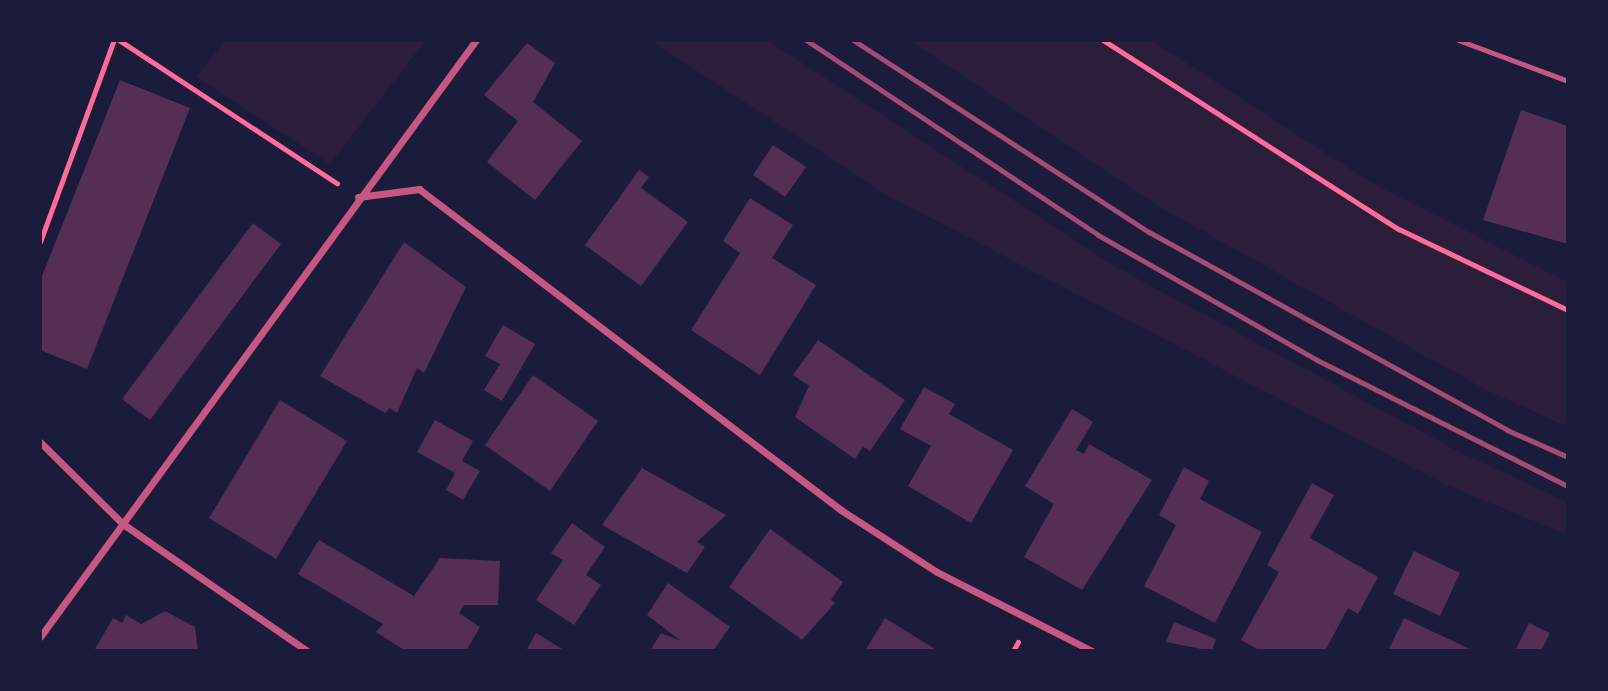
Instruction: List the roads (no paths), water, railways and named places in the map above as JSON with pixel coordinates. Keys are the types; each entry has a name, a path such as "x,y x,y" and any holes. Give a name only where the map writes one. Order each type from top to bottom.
{"street":[{"path":"40,636 475,40"},
{"path":"358,197 419,189 841,510 937,572 1092,651"},
{"path":"40,442 123,524 307,651"}],"lane":[{"path":"1458,40 1568,81"}],"railway":[{"path":"806,40 1098,235 1317,360 1568,486"},
{"path":"853,40 1149,232 1507,430 1568,457"}]}
